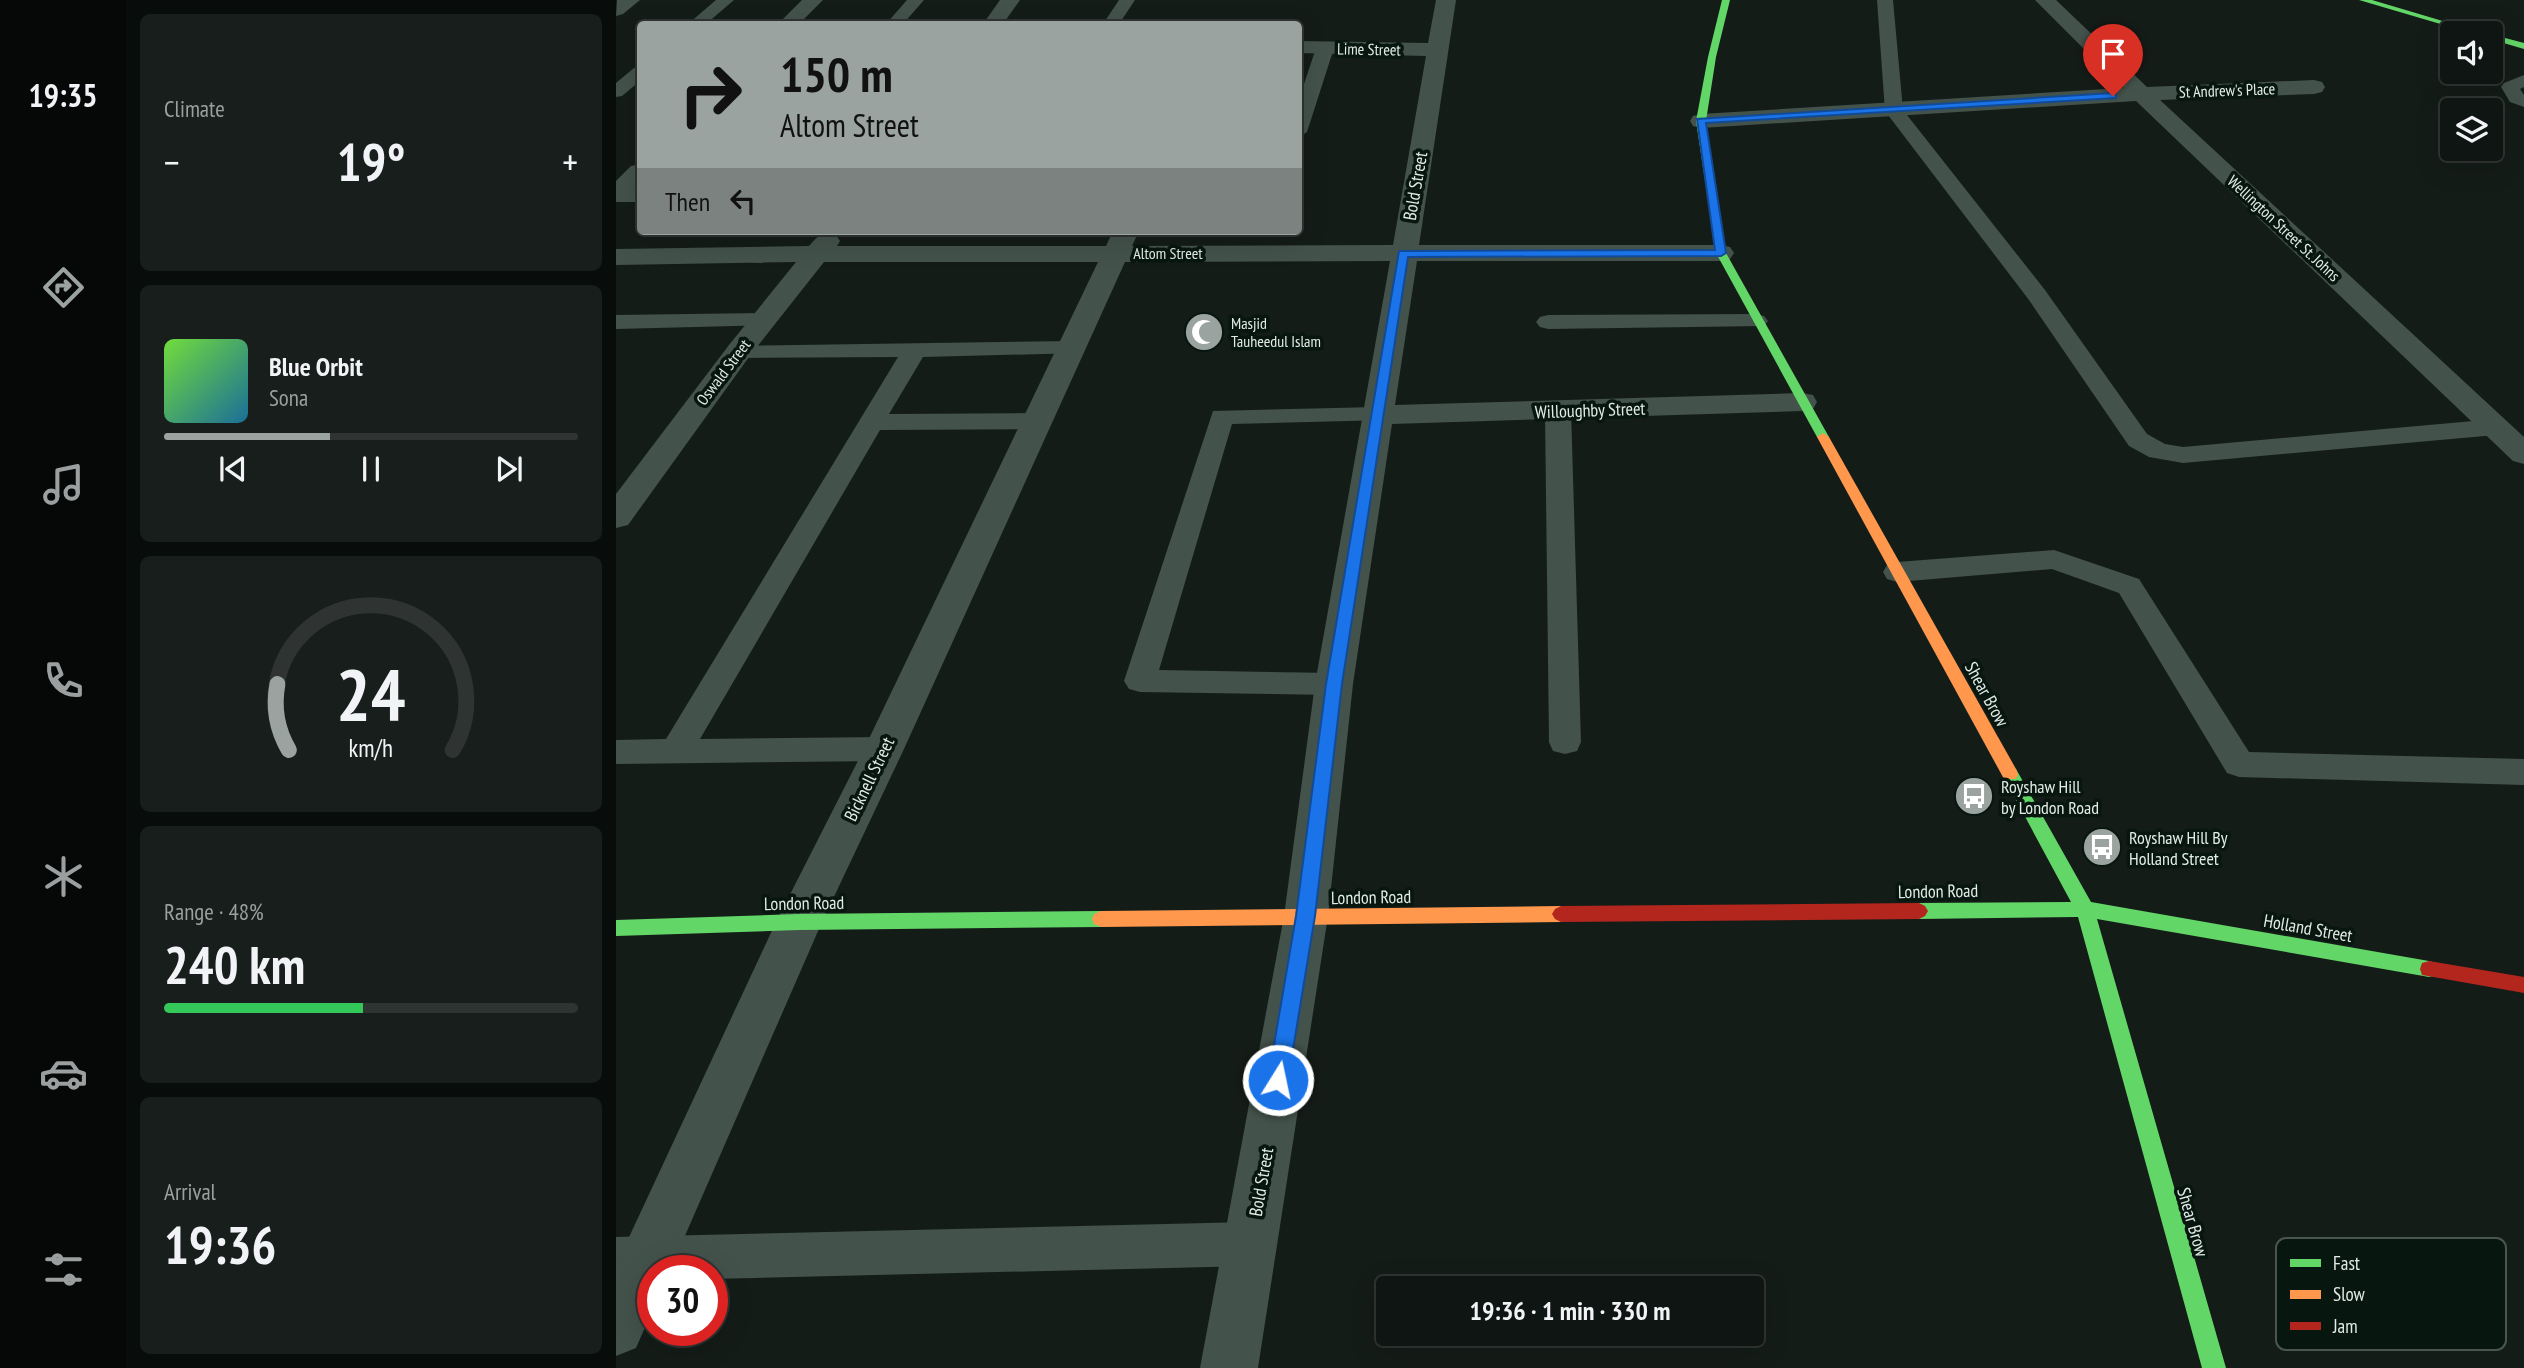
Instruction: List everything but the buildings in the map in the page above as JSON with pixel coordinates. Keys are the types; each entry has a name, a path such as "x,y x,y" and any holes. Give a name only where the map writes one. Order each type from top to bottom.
{"main road":[{"name":"Shear Brow","path":"1726,0 1712,57 1701,121 1721,253 1756,321 2085,909 2214,1368"},
{"path":"2363,0 2440,22"},
{"path":"2503,40 2524,46"},
{"name":"London Road","path":"616,928 799,922 2085,909"},
{"name":"Holland Street","path":"2085,909 2524,985"}],"street":[{"path":"616,10 630,0"},
{"path":"791,21 813,0"},
{"path":"995,21 1010,0"},
{"name":"Bold Street","path":"1229,1368 1306,916 1334,684 1446,0"},
{"name":"Wellington Street St. Johns","path":"2045,0 2141,94 2524,454"},
{"name":"Lime Street","path":"1302,47 1439,50"},
{"name":"St Andrew's Place","path":"1701,121 2314,86"},
{"path":"616,196 637,174"},
{"name":"Altom Street","path":"616,257 826,242 1121,242 1403,253 1721,253"},
{"name":"Oswald Street","path":"616,517 739,351 826,242"},
{"name":"Bicknell Street","path":"616,1328 632,1258 884,749 1121,242"},
{"name":"Willoughby Street","path":"1377,415 1802,402"}],"lane":[{"path":"700,21 726,0"},
{"path":"897,21 916,0"},
{"path":"1113,21 1127,0"},
{"path":"1885,0 1894,111 2037,295 2138,440 2147,447 2183,455 2496,427"},
{"path":"1302,120 1325,48"},
{"path":"616,92 637,74"},
{"path":"2524,80 2510,87 2516,98 2524,102"},
{"path":"616,196 637,196"},
{"path":"619,325 763,320"},
{"path":"1548,322 1756,321"},
{"path":"739,351 1073,348"},
{"path":"676,751 915,349"},
{"path":"1558,411 1565,742"},
{"path":"1334,684 1140,681 1222,415 1377,415"},
{"path":"872,422 1039,421"},
{"path":"1897,572 2054,559 2129,586 2239,764 2524,772"},
{"path":"616,752 884,749"},
{"path":"632,1258 1250,1244"}],"traffic: fast":[{"path":"1726,0 1712,57 1701,121 1721,253 1823,437"},
{"path":"2363,0 2440,22"},
{"path":"2503,40 2524,46"},
{"path":"2010,774 2085,909 2214,1368"},
{"path":"1919,911 2085,909 2429,969"},
{"path":"616,928 799,922 1101,919"}],"traffic: slow":[{"path":"1823,437 2010,774"},
{"path":"1101,919 1561,914"}],"traffic: jam":[{"path":"1561,914 1919,911"},
{"path":"2429,969 2524,985"}],"place":[{"name":"Masjid Tauheedul Islam","path":"1204,332"},
{"name":"Royshaw Hill by London Road","path":"1974,796"},
{"name":"Royshaw Hill By Holland Street","path":"2102,847"}],"route":[{"path":"1278,1080 1306,916 1334,684 1403,253 1721,253 1701,121 2113,96"}]}
